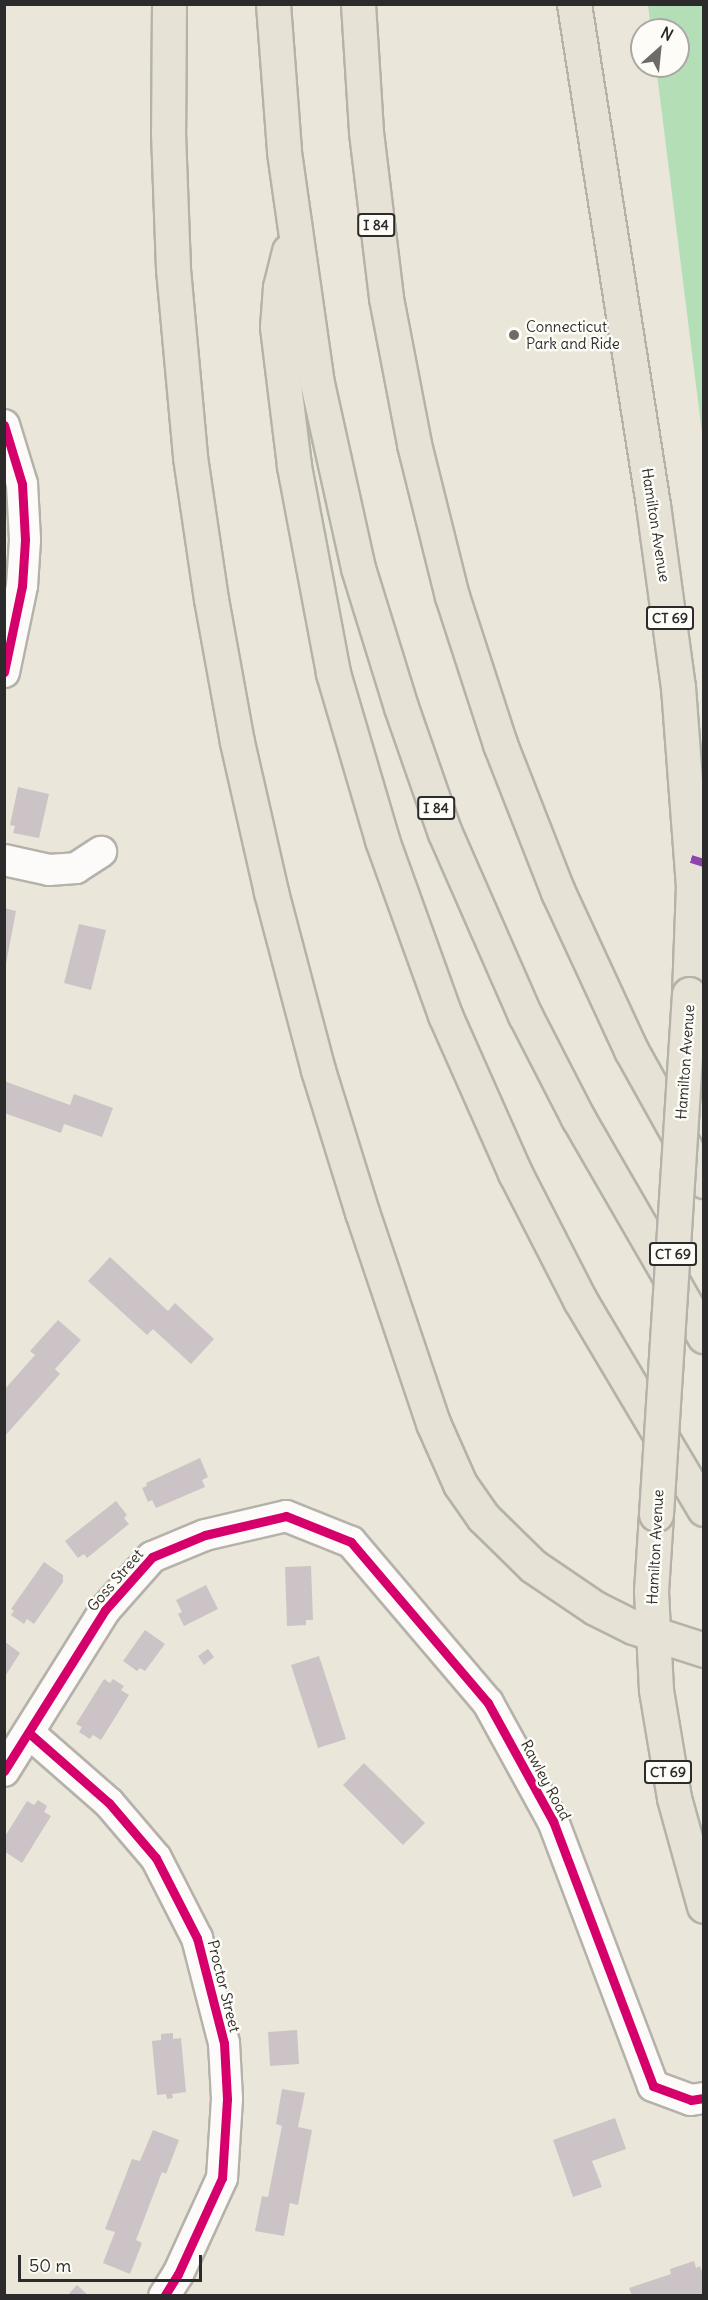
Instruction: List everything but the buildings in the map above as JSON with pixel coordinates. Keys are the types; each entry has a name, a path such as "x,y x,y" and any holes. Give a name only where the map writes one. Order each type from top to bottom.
{"main road":[{"path":"169,4 168,143 173,269 184,400 200,528 223,670 253,816 324,1090 433,1423 460,1484 498,1533 533,1566 595,1608 652,1634 704,1650"},
{"name":"I 84","path":"273,4 277,80 294,235 323,416 355,556 401,707 441,822 491,942 552,1070 704,1336"},
{"name":"I 84","path":"358,4 366,132 386,298 414,444 452,596 500,744 558,892 631,1050 704,1181"},
{"name":"Hamilton Avenue","path":"574,4 671,630 688,793 698,931 689,994 651,1591 656,1690 666,1761 681,1827 704,1906"},
{"path":"294,235 283,273 277,316 284,398 324,631 343,714 367,794 445,1015 515,1173 580,1300 704,1509"}],"street":[{"path":"4,425 22,484 25,540 22,586 4,672"},
{"path":"4,860 49,870 76,868 101,852"},
{"name":"Goss Street","path":"4,1771 105,1610 152,1557 205,1534 286,1516"},
{"name":"Rawley Road","path":"286,1516 351,1542 488,1703 553,1821 653,2086 691,2100 704,2098"},
{"name":"Proctor Street","path":"29,1733 109,1803 156,1858 197,1938 224,2043 227,2099 222,2178 178,2274 164,2295"}],"green space":[{"path":"648,5 703,5 703,441 658,78 690,78 690,18 650,18"}],"marked path":[{"path":"691,859 704,863"}],"cycle path":[{"path":"4,425 22,484 25,540 22,586 4,672"},
{"path":"4,1771 105,1610 152,1557 205,1535 286,1516 351,1542 488,1703 553,1821 653,2086 691,2100 704,2098"},
{"path":"29,1733 109,1803 156,1858 197,1938 224,2043 227,2099 222,2178 178,2274 164,2296"}],"place":[{"name":"Connecticut Park and Ride","path":"514,335"}]}
